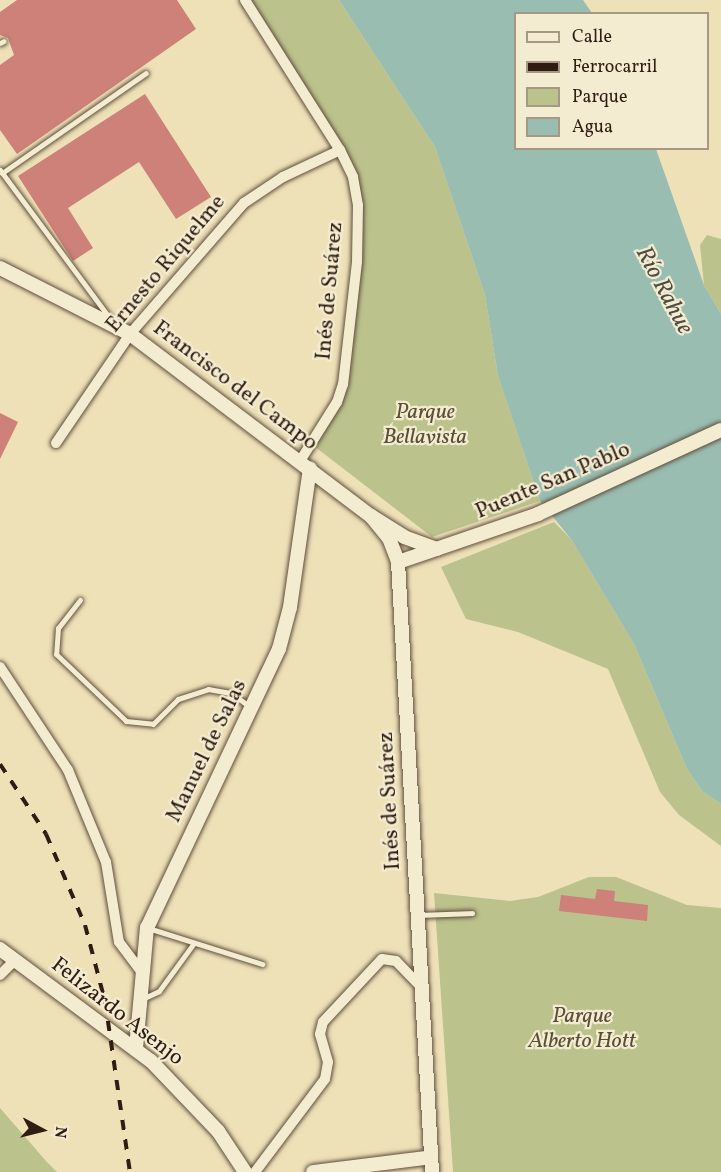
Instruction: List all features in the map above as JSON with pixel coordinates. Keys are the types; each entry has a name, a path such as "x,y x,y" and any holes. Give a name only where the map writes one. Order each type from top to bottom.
{"street":[{"name":"Inés de Suárez","path":"245,0 340,150 353,177 358,205 357,262 343,384 337,402 305,464"},
{"name":"Ernesto Riquelme","path":"56,443 130,334 244,203 283,177 340,150"},
{"name":"Francisco del Campo","path":"0,268 130,334 371,516 404,537 437,549"},
{"name":"Puente San Pablo","path":"398,562 538,514 721,430"},
{"name":"Manuel de Salas","path":"136,1048 141,970 147,928 251,708 287,622 305,464"},
{"name":"Inés de Suárez","path":"371,516 389,538 398,562 428,1092 429,1166"},
{"path":"0,667 68,770 106,862 119,942 141,970"},
{"name":"Felizardo Asenjo","path":"0,949 136,1048 206,1118 245,1172"},
{"path":"255,1172 325,1079 328,1062 320,1034 323,1022 382,959 396,960 422,988"},
{"path":"0,975 15,960"},
{"path":"313,1172 429,1166"}],"lane":[{"path":"113,324 1,171 146,73"},
{"path":"80,600 58,628 56,654 126,721 153,724 178,699 208,689 231,693 251,708"},
{"path":"418,915 472,914"},
{"path":"147,928 225,956 262,964"},
{"path":"139,1001 159,991 194,943"}],"green space":[{"name":"Parque Bellavista","path":"249,0 339,0 435,147 485,295 498,376 540,501 432,537 314,446 348,388 361,266 355,176"},
{"path":"707,235 721,239 721,314 704,285 700,245"},
{"path":"554,522 571,539 634,644 687,769 702,791 721,804 721,846 679,815 660,792 608,669 518,632 466,619 441,567"},
{"name":"Parque Alberto Hott","path":"589,877 616,877 687,905 721,908 721,1172 453,1172 434,893 510,901 538,897"},
{"path":"0,1108 46,1161 57,1172 0,1172"}],"water":[{"name":"Río Rahue","path":"339,0 583,0 591,12 514,12 514,150 656,150 704,285 721,314 721,804 702,791 687,769 634,644 571,539 540,501 498,376 485,295 435,147"}],"building":[{"path":"17,0 177,0 196,29 17,154 0,130 0,65 14,55 8,38 0,35 0,12"},
{"path":"145,94 211,197 176,219 139,162 68,208 93,248 73,261 18,176"},
{"path":"0,413 18,422 0,459"},
{"path":"597,889 615,891 614,901 648,905 647,921 559,911 561,895 595,899"}],"railway":[{"path":"0,764 46,834 85,925 105,1001 130,1172"}]}
